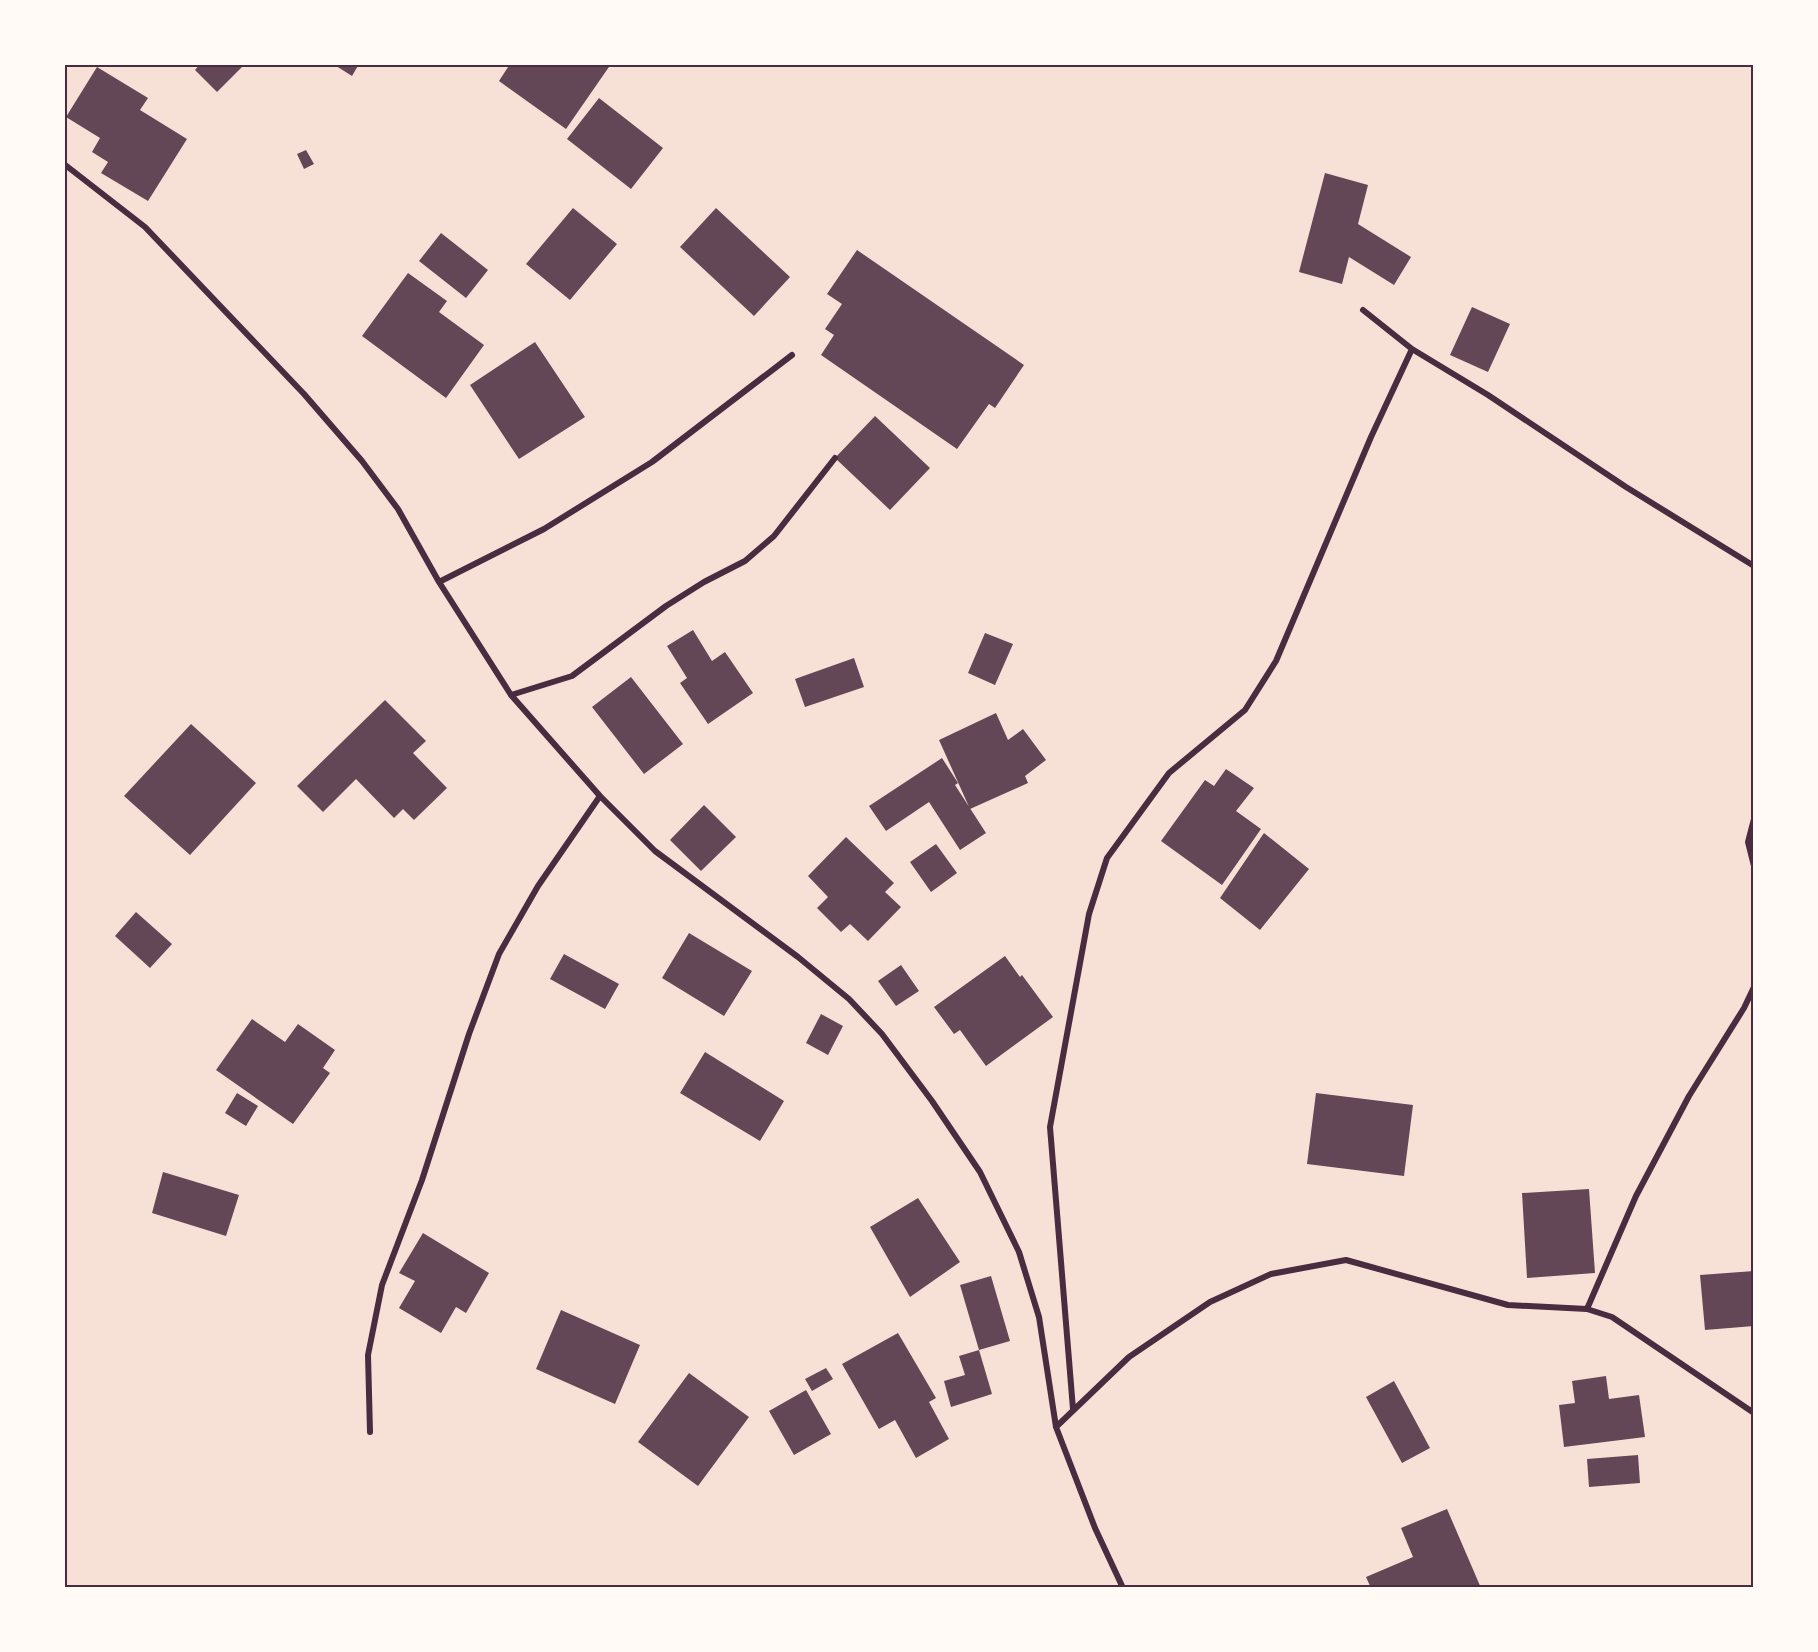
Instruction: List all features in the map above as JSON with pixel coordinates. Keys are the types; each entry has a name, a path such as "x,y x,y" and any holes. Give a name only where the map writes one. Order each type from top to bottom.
{"street":[{"path":"64,164 145,227 304,394 362,461 398,508 439,582 511,695 600,796 655,851 798,957 849,999 882,1034 932,1101 980,1172 1019,1252 1039,1317 1056,1427 1095,1528 1123,1587"},
{"path":"1363,310 1412,349 1488,395 1626,487 1754,566"},
{"path":"1073,1409 1050,1127 1089,914 1107,858 1169,773 1245,710 1276,661 1371,437 1412,349"},
{"path":"439,582 544,529 652,462 792,355"},
{"path":"511,695 572,676 666,606 745,561 774,536 835,458"},
{"path":"370,1432 368,1355 382,1285 422,1180 469,1034 499,954 538,886 600,796"},
{"path":"1754,819 1748,842 1754,866"},
{"path":"1587,1309 1636,1196 1689,1096 1744,1008 1754,987"},
{"path":"1056,1427 1129,1357 1210,1302 1271,1274 1346,1260 1508,1305 1587,1309 1612,1317 1754,1413"}],"building":[{"path":"200,64 245,64 217,92 195,70"},
{"path":"333,64 359,64 352,76"},
{"path":"510,64 611,64 566,129 499,81"},
{"path":"97,67 148,98 140,110 187,139 148,201 101,173 108,162 92,152 100,138 66,117"},
{"path":"599,98 663,148 631,189 567,139"},
{"path":"306,150 314,164 304,169 297,154"},
{"path":"1325,173 1368,185 1358,224 1411,257 1394,285 1349,257 1342,284 1299,272"},
{"path":"573,208 617,244 570,300 526,264"},
{"path":"716,208 790,277 754,316 680,247"},
{"path":"441,233 488,270 466,298 419,261"},
{"path":"857,250 1024,365 995,408 989,404 957,449 821,355 834,335 825,329 842,304 827,294"},
{"path":"408,273 447,301 439,312 484,345 446,398 362,336"},
{"path":"1472,307 1510,324 1488,372 1450,355"},
{"path":"535,342 585,417 519,459 470,385"},
{"path":"875,416 930,468 890,510 835,458"},
{"path":"693,630 712,661 725,652 753,693 708,724 680,683 687,678 667,646"},
{"path":"985,633 1013,644 995,685 968,673"},
{"path":"854,658 864,687 805,707 795,679"},
{"path":"631,677 683,744 644,774 592,707"},
{"path":"385,700 426,741 413,753 447,788 414,820 403,809 394,818 356,779 323,812 297,786"},
{"path":"996,713 1008,740 1023,729 1046,760 1025,776 1028,783 970,809 939,740"},
{"path":"191,724 256,783 190,855 124,796"},
{"path":"942,758 958,783 955,785 986,833 960,850 929,802 886,831 869,806"},
{"path":"1226,769 1254,788 1236,811 1261,829 1222,885 1161,841 1205,780 1214,786"},
{"path":"704,805 736,837 701,871 670,840"},
{"path":"1264,833 1309,869 1260,930 1220,898"},
{"path":"846,837 894,883 885,892 901,907 868,941 850,924 841,932 817,908 828,897 808,876"},
{"path":"936,844 957,873 931,892 910,862"},
{"path":"136,912 172,944 150,968 115,936"},
{"path":"689,933 752,971 724,1016 662,978"},
{"path":"564,954 619,984 605,1009 550,979"},
{"path":"1005,956 1053,1017 986,1066 960,1030 954,1034 934,1007"},
{"path":"901,965 919,991 896,1006 878,981"},
{"path":"821,1014 843,1026 828,1055 806,1043"},
{"path":"252,1019 285,1042 298,1024 335,1050 323,1068 330,1073 293,1124 216,1070"},
{"path":"705,1052 784,1101 760,1141 680,1093"},
{"path":"237,1093 258,1106 246,1126 225,1113"},
{"path":"1316,1093 1413,1105 1404,1176 1307,1164"},
{"path":"163,1172 239,1195 226,1236 152,1213"},
{"path":"1589,1189 1595,1273 1527,1278 1522,1193"},
{"path":"918,1198 960,1262 910,1297 870,1227"},
{"path":"423,1233 489,1273 466,1313 456,1307 441,1333 399,1308 415,1281 399,1273"},
{"path":"1754,1271 1754,1326 1705,1330 1700,1275"},
{"path":"991,1276 1010,1341 979,1350 960,1285"},
{"path":"561,1310 640,1345 615,1404 536,1369"},
{"path":"898,1333 936,1398 929,1402 949,1439 916,1458 895,1420 879,1429 842,1364"},
{"path":"979,1350 992,1394 951,1407 944,1381 965,1375 959,1356"},
{"path":"826,1368 833,1379 812,1391 805,1379"},
{"path":"689,1373 749,1417 698,1486 638,1442"},
{"path":"1606,1376 1609,1399 1639,1395 1645,1437 1564,1447 1559,1405 1575,1403 1572,1381"},
{"path":"1394,1381 1430,1448 1402,1463 1366,1397"},
{"path":"806,1390 831,1434 794,1455 769,1411"},
{"path":"1638,1455 1640,1483 1589,1487 1587,1459"},
{"path":"1447,1509 1481,1588 1371,1588 1366,1577 1413,1557 1401,1528"}]}
